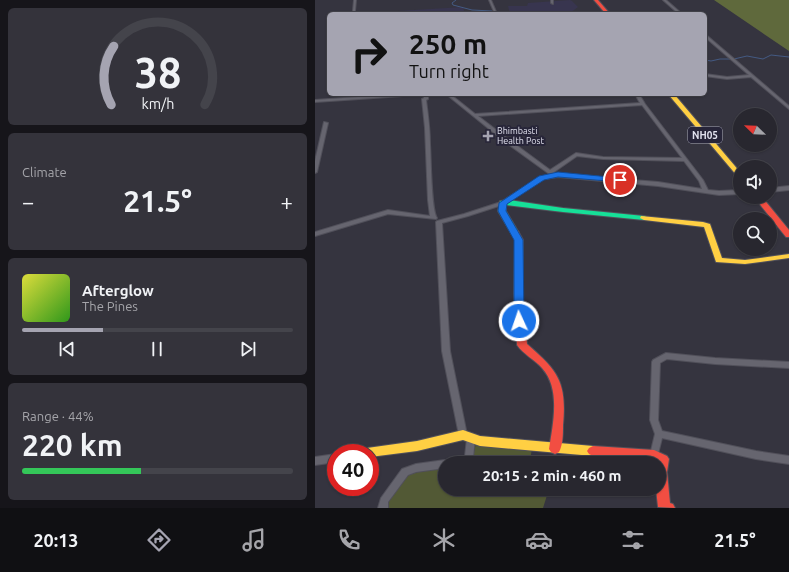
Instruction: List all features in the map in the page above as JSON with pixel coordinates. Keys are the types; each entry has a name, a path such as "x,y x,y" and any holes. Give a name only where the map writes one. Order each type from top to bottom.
{"street":[{"path":"355,0 355,12"},
{"path":"490,0 495,12"},
{"path":"596,0 607,12"},
{"path":"664,0 679,12"},
{"path":"707,37 789,108"},
{"path":"707,75 727,78 752,76"},
{"path":"315,100 338,96"},
{"path":"315,234 388,212 434,218 432,215 428,160 429,132 426,124 424,99 426,99 426,96"},
{"path":"450,96 506,140 550,172 558,175"},
{"path":"638,96 701,180 706,191"},
{"name":"NH05","path":"673,96 733,168"},
{"path":"475,116 643,104"},
{"path":"315,172 326,124"},
{"path":"550,172 576,154 603,158 686,160"},
{"path":"503,203 542,178 558,175 629,181 719,193 733,192"},
{"path":"777,189 789,188"},
{"path":"469,456 467,436 446,351 439,222 509,202 563,210 703,224 707,226 719,260 732,263 789,256"},
{"path":"503,203 502,211 519,240 518,294 522,345 550,372 556,384 558,403 555,449"},
{"path":"763,204 789,235"},
{"path":"654,455 659,434 654,420 656,362 666,356 722,362 789,365"},
{"path":"659,434 756,455 789,460"},
{"path":"379,451 417,446 467,436 480,441 555,449 654,455 663,459 661,472 665,508"},
{"path":"315,461 327,459"},
{"path":"383,508 384,501 405,472 416,468 438,465"}],"shaded area":[{"path":"570,0 578,7 571,12 510,12 508,6 527,6 528,3"},
{"path":"463,7 464,12 382,12"}],"green space":[{"path":"714,0 789,0 789,51"},
{"path":"476,443 532,448 531,456 473,456"},
{"path":"438,467 438,496 547,496 543,508 386,508 395,490 408,474 420,470"}],"waterway":[{"path":"456,0 452,3 453,5 472,10 492,12"},
{"path":"707,60 734,59 747,56 763,59 771,55 789,57"}],"traffic: fast":[{"path":"515,233 502,211 503,203 509,202 563,210 644,218"}],"traffic: slow":[{"path":"673,96 733,168"},
{"path":"644,218 703,224 707,226 719,260 745,262 789,256"},
{"path":"379,451 417,446 463,435 480,441 593,451"}],"traffic: jam":[{"path":"596,0 606,12"},
{"path":"764,204 789,235"},
{"path":"515,233 519,240 518,294 522,345 545,365 551,373 558,391 559,410 555,449"},
{"path":"593,451 654,455 663,459 661,472 664,507 669,508"}],"place":[{"name":"Bhimbasti Health Post","path":"488,136"}],"route":[{"path":"519,321 519,240 502,211 503,203 542,178 558,175 620,180"}]}
